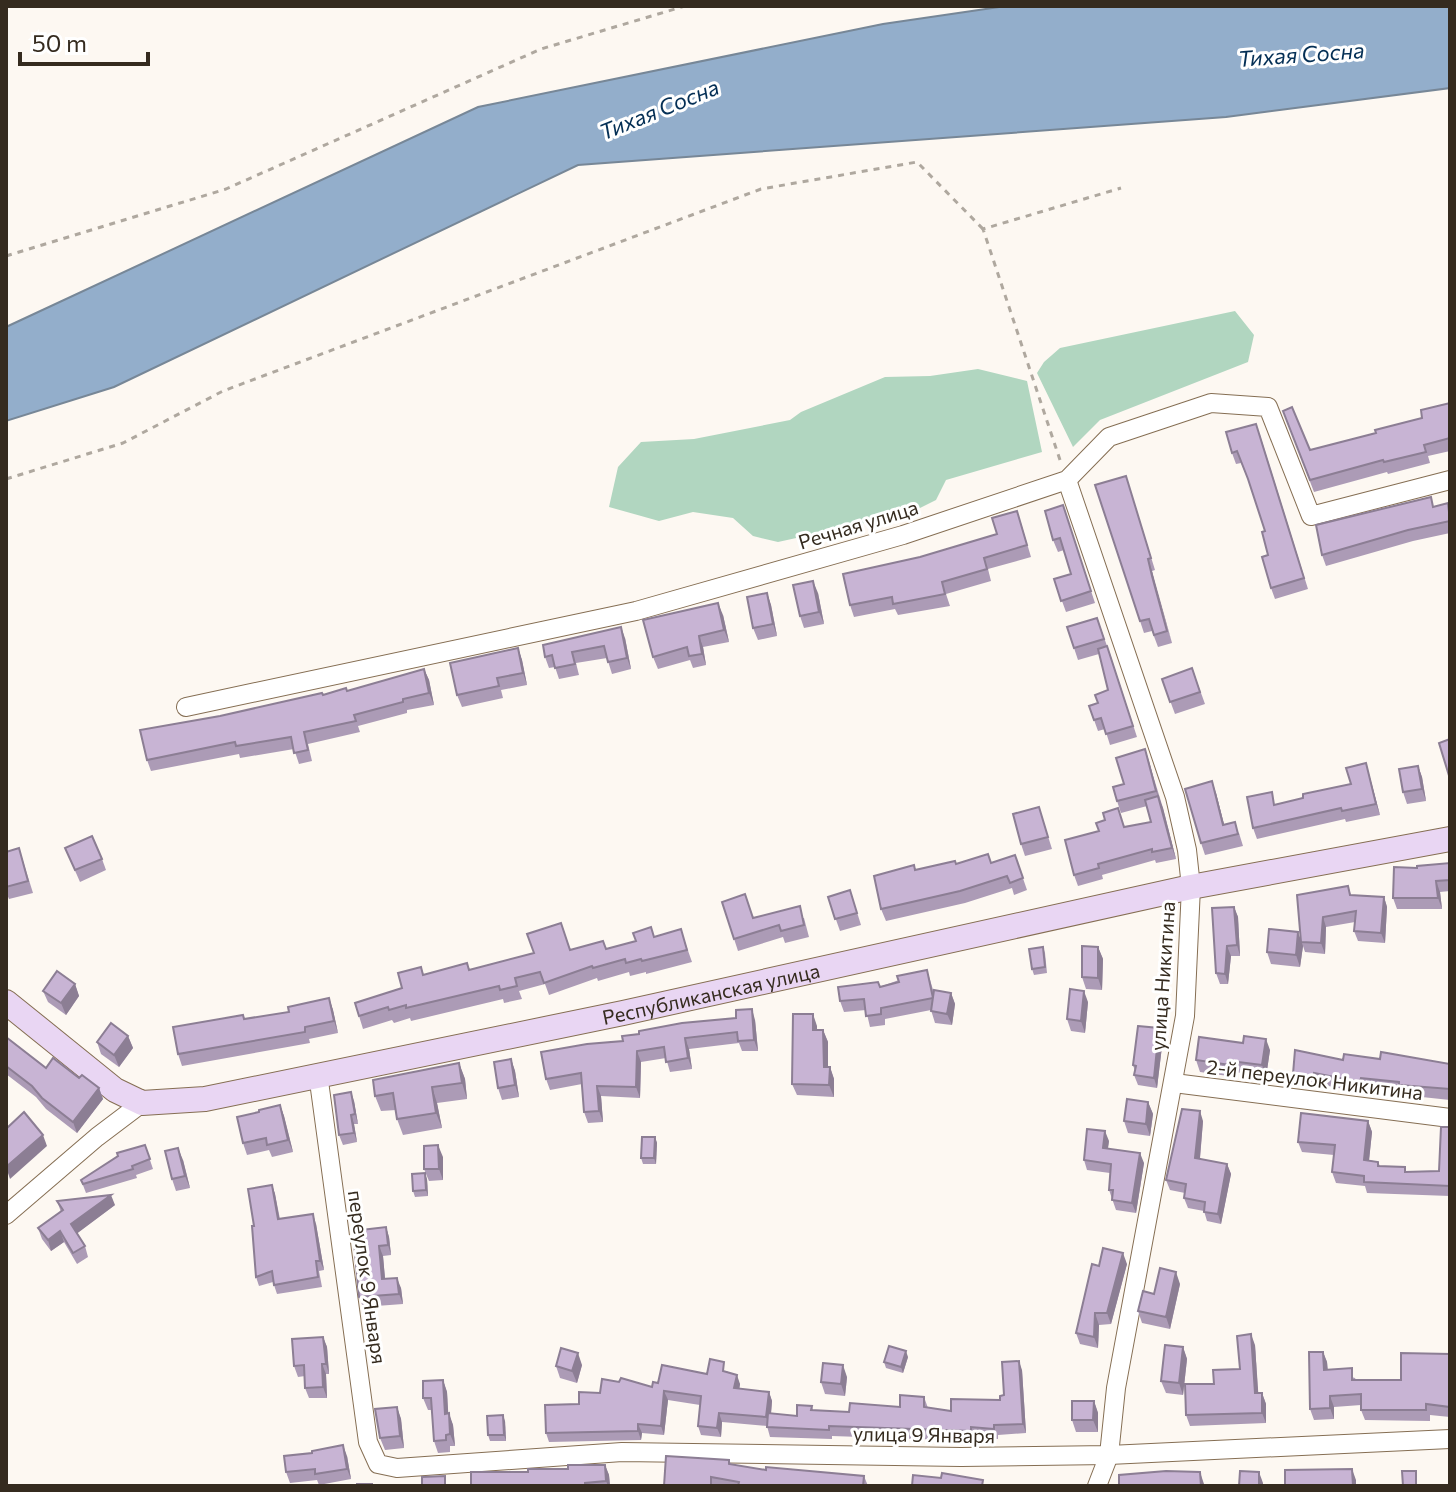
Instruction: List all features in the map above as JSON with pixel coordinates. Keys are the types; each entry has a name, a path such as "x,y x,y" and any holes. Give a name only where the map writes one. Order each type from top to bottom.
{"street":[{"name":"Речная улица","path":"186,707 636,611 903,535 1067,480 1109,437 1211,403 1268,407 1311,516 1450,480"},
{"name":"улица Никитина","path":"1067,480 1175,797 1187,850 1191,887 1185,1016 1116,1388 1109,1455 1097,1486"},
{"name":"Республиканская улица","path":"142,1103 205,1099 638,1009 1191,887 1450,839"},
{"path":"6,1002 115,1090 142,1103 6,1215"},
{"name":"переулок 9 Января","path":"318,1074 368,1442 378,1464 397,1468"},
{"name":"2-й переулок Никитина","path":"1174,1083 1450,1118"},
{"name":"улица 9 Января","path":"397,1468 622,1452 961,1457 1109,1455 1450,1439"}],"path":[{"path":"6,256 226,189 541,49 685,6"},
{"path":"6,479 123,443 223,391 761,189 917,162 983,229 1067,480"},
{"path":"983,229 1121,188"}],"green space":[{"path":"1235,311 1254,335 1248,362 1100,420 1073,447 1037,373 1060,348"},
{"path":"978,369 1027,381 1042,452 946,480 936,500 910,513 778,542 753,536 733,518 693,512 659,521 609,507 618,467 641,442 694,439 790,420 801,412 885,377 930,376"}],"water":[{"name":"Тихая Сосна","path":"1006,6 1450,6 1450,88 1226,117 578,165 114,387 6,421 6,327 478,107 883,24"}],"building":[{"path":"1450,403 1450,438 1424,445 1426,452 1310,480 1283,411 1292,407 1310,450 1422,418 1421,410"},
{"path":"1256,424 1304,578 1271,588 1262,557 1268,555 1262,532 1265,531 1237,451 1232,453 1226,432"},
{"path":"1126,476 1151,558 1148,559 1167,631 1154,635 1149,619 1140,621 1095,485"},
{"path":"1431,497 1433,507 1448,503 1450,521 1322,555 1316,525"},
{"path":"1063,505 1091,591 1061,601 1054,579 1071,574 1060,538 1053,540 1045,511"},
{"path":"1017,511 1027,545 984,558 987,569 942,582 945,594 893,604 892,597 850,605 843,574 920,557 997,534 992,518"},
{"path":"813,581 819,612 800,616 793,585"},
{"path":"767,593 773,624 753,628 747,597"},
{"path":"718,603 724,630 699,636 702,654 689,656 687,647 653,657 643,620"},
{"path":"1097,618 1104,639 1074,648 1067,627"},
{"path":"621,627 627,658 608,662 604,646 572,652 575,664 555,668 552,655 545,657 543,645"},
{"path":"1107,646 1133,726 1106,734 1101,718 1094,720 1089,706 1098,703 1095,695 1108,690 1098,649"},
{"path":"518,648 523,673 497,678 499,686 457,695 450,663"},
{"path":"1192,668 1200,692 1170,702 1162,679"},
{"path":"424,669 429,693 354,715 356,721 304,732 308,750 294,753 291,737 236,746 235,742 147,760 140,730 346,688 347,691"},
{"path":"1450,739 1450,779 1439,743"},
{"path":"1145,749 1156,791 1117,801 1113,787 1124,784 1116,758"},
{"path":"1366,763 1376,804 1342,811 1341,808 1253,828 1247,797 1272,792 1274,805 1303,798 1303,794 1351,784 1346,768"},
{"path":"1418,766 1422,789 1403,792 1399,769"},
{"path":"1212,781 1223,825 1235,822 1238,834 1201,843 1185,789"},
{"path":"1158,796 1172,848 1152,852 1152,849 1098,864 1099,868 1074,875 1065,840 1099,831 1096,823 1105,820 1103,813 1118,808 1124,827 1151,822 1145,800"},
{"path":"1039,807 1048,837 1021,844 1013,814"},
{"path":"92,836 102,859 75,870 65,848"},
{"path":"19,848 28,881 6,887 6,852"},
{"path":"988,854 991,863 1015,855 1023,878 1010,883 1007,876 960,891 881,909 874,876 914,865 915,870 955,861 956,864"},
{"path":"1450,863 1450,880 1436,881 1438,898 1393,898 1394,867 1417,868"},
{"path":"1348,886 1350,895 1384,897 1381,933 1354,931 1356,911 1323,917 1321,943 1301,942 1297,895"},
{"path":"850,890 857,913 835,919 828,897"},
{"path":"745,894 753,918 800,906 804,925 781,931 779,925 734,939 722,902"},
{"path":"1234,907 1237,945 1227,946 1225,974 1216,973 1212,908"},
{"path":"561,923 570,950 603,941 606,949 636,941 633,933 651,927 654,937 681,929 687,950 642,961 626,963 625,959 592,966 544,983 540,972 515,978 517,986 500,990 499,986 406,1008 406,1005 389,1010 388,1007 359,1016 355,1003 402,988 398,973 421,967 423,975 467,963 469,970 534,953 527,934"},
{"path":"1269,929 1298,932 1296,955 1267,952"},
{"path":"1082,946 1098,947 1098,978 1082,977"},
{"path":"1043,947 1045,967 1032,969 1029,949"},
{"path":"927,970 933,998 881,1008 881,1014 866,1016 864,999 840,1001 838,987 878,982 880,987 899,982 897,976"},
{"path":"57,971 75,984 61,1003 43,991"},
{"path":"1070,989 1084,991 1081,1021 1067,1019"},
{"path":"934,990 951,993 947,1014 931,1011"},
{"path":"329,998 334,1021 305,1027 305,1032 178,1054 173,1027 243,1015 244,1019 289,1012 288,1007"},
{"path":"752,1009 754,1040 738,1041 737,1032 685,1038 688,1058 666,1062 664,1047 637,1051 636,1087 597,1086 599,1111 584,1112 581,1073 546,1079 541,1052 623,1041 622,1036 682,1023 736,1018 736,1010"},
{"path":"793,1014 813,1014 813,1030 823,1030 824,1067 830,1067 829,1085 792,1084"},
{"path":"111,1023 128,1036 114,1055 97,1042"},
{"path":"1138,1026 1159,1028 1154,1078 1134,1075"},
{"path":"1244,1036 1266,1039 1262,1065 1231,1061 1230,1065 1196,1060 1199,1037 1243,1043"},
{"path":"6,1037 46,1068 53,1058 79,1078 82,1075 99,1088 73,1122 6,1066"},
{"path":"1295,1050 1343,1060 1344,1054 1380,1059 1381,1052 1450,1064 1450,1089 1361,1078 1360,1082 1314,1073 1314,1076 1293,1074"},
{"path":"511,1059 515,1085 498,1088 494,1062"},
{"path":"459,1063 462,1083 432,1087 436,1113 397,1119 393,1093 375,1096 373,1080"},
{"path":"351,1092 354,1133 339,1135 334,1095"},
{"path":"1127,1099 1148,1102 1146,1124 1124,1121"},
{"path":"280,1105 288,1140 267,1145 266,1138 243,1143 237,1117"},
{"path":"1182,1109 1200,1111 1195,1158 1227,1164 1218,1214 1204,1212 1205,1202 1184,1198 1186,1184 1166,1180"},
{"path":"24,1112 43,1135 6,1167 6,1129"},
{"path":"1301,1113 1368,1121 1364,1160 1378,1162 1378,1166 1405,1167 1405,1172 1439,1171 1441,1127 1450,1127 1450,1186 1364,1182 1364,1176 1332,1172 1335,1145 1298,1142"},
{"path":"1087,1129 1105,1131 1103,1148 1140,1153 1132,1203 1112,1200 1113,1190 1109,1190 1111,1164 1084,1160"},
{"path":"642,1137 655,1137 654,1158 641,1158"},
{"path":"145,1145 150,1159 132,1166 133,1169 83,1184 81,1180 118,1156 117,1153"},
{"path":"438,1145 439,1169 424,1169 424,1146"},
{"path":"178,1148 185,1176 172,1179 165,1151"},
{"path":"425,1173 426,1190 413,1191 412,1174"},
{"path":"272,1185 278,1219 313,1214 320,1261 316,1261 318,1277 274,1285 272,1271 256,1277 254,1226 248,1189"},
{"path":"111,1195 71,1224 85,1246 73,1253 60,1231 48,1240 38,1228 63,1210 57,1201"},
{"path":"386,1227 388,1245 379,1246 382,1279 397,1278 399,1294 359,1297 353,1231"},
{"path":"1103,1248 1123,1253 1107,1313 1095,1313 1094,1337 1076,1333 1092,1264 1099,1266"},
{"path":"1160,1268 1176,1272 1166,1317 1138,1311 1143,1291 1154,1294"},
{"path":"1251,1334 1255,1393 1262,1393 1262,1413 1186,1415 1185,1384 1214,1384 1213,1370 1240,1369 1237,1336"},
{"path":"323,1337 326,1364 322,1364 323,1387 305,1388 304,1365 294,1366 292,1339"},
{"path":"1165,1345 1183,1347 1179,1383 1161,1381"},
{"path":"889,1346 906,1351 901,1367 884,1362"},
{"path":"561,1348 578,1353 572,1371 556,1366"},
{"path":"1309,1352 1323,1352 1324,1370 1352,1368 1352,1380 1401,1380 1401,1353 1450,1354 1450,1407 1426,1404 1426,1410 1361,1410 1361,1394 1330,1396 1330,1408 1310,1409"},
{"path":"710,1359 724,1362 723,1371 737,1375 734,1388 769,1392 766,1417 719,1413 717,1428 698,1426 701,1396 664,1391 661,1426 638,1424 638,1431 546,1433 545,1405 579,1404 579,1392 600,1393 602,1379 619,1382 621,1378 652,1387 653,1382 658,1383 662,1365 707,1374"},
{"path":"1019,1361 1023,1424 994,1425 994,1429 971,1427 971,1431 767,1427 768,1413 797,1416 797,1405 812,1406 811,1410 849,1412 850,1403 900,1407 900,1395 924,1397 924,1407 951,1411 951,1399 1000,1400 1000,1396 1004,1395 1002,1362"},
{"path":"823,1363 843,1365 841,1384 821,1382"},
{"path":"443,1380 450,1434 446,1435 446,1440 434,1441 431,1398 423,1398 423,1381"},
{"path":"1072,1401 1094,1401 1093,1420 1072,1420"},
{"path":"397,1407 400,1436 380,1438 375,1409"},
{"path":"503,1415 504,1435 488,1435 487,1416"},
{"path":"343,1445 347,1469 315,1474 315,1469 286,1472 284,1456"},
{"path":"666,1456 729,1460 729,1464 766,1470 766,1467 864,1476 863,1486 738,1486 739,1482 711,1477 711,1486 664,1486"},
{"path":"568,1465 605,1465 606,1481 585,1483 585,1486 471,1486 471,1472 528,1472 528,1469 568,1469"},
{"path":"1352,1469 1353,1486 1285,1486 1285,1470"},
{"path":"1240,1471 1259,1472 1259,1486 1239,1486"},
{"path":"1402,1471 1416,1471 1416,1486 1403,1486"},
{"path":"1200,1472 1201,1486 1119,1486 1119,1475"},
{"path":"942,1473 983,1480 982,1486 912,1486 913,1475 941,1478"},
{"path":"445,1476 445,1486 422,1486 422,1477"}]}
